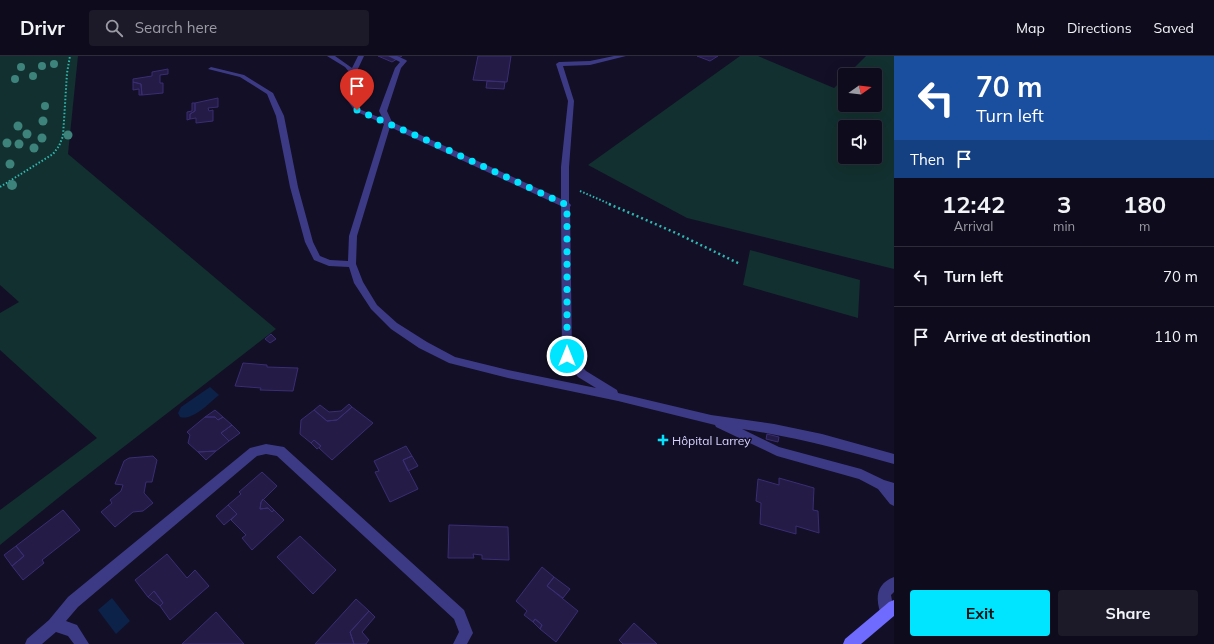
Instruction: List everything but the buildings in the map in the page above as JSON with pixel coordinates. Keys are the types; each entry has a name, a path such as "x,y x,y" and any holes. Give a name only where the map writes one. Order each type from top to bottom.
{"street":[{"path":"330,56 347,66 353,74"},
{"path":"361,56 353,74 348,97 357,110 388,122 567,205"},
{"path":"391,56 404,61 398,68 382,111 388,122 353,236 352,264 359,283 374,307 394,326 423,345 453,360 508,374 618,396 711,420 774,428 822,439 894,459"},
{"path":"618,396 582,374 567,356 566,167 571,102 559,64 590,63 623,56"},
{"path":"211,69 242,76 270,93 280,116 294,188 309,242 317,258 329,262 352,264"},
{"path":"711,420 776,450 861,474 882,485 894,488"},
{"path":"32,644 54,625 79,597 254,452 266,449 280,451 459,615 466,633 460,644"},
{"path":"882,485 894,500"},
{"path":"850,644 891,610 884,593 894,583"},
{"path":"54,625 72,630 82,644"}],"path":[{"path":"0,187 53,154 59,146 63,136 67,73 70,56"},
{"path":"566,185 676,233 740,264"}],"green space":[{"path":"0,56 78,56 68,154 276,329 68,490 0,545 0,510 97,438 0,350 0,313 19,302 0,285"},
{"path":"740,56 758,56 834,88 838,84 838,112 882,112 882,68 854,68 866,56 894,56 894,269 687,218 588,165"},
{"path":"750,250 860,280 858,318 743,285"}],"water":[{"path":"210,387 219,395 206,407 195,414 185,418 180,417 178,413 181,407"},
{"path":"112,598 130,621 116,634 98,610"}],"place":[{"name":"Hôpital Larrey","path":"663,440"}],"route":[{"path":"357,110 388,122 567,205 567,356"}]}
